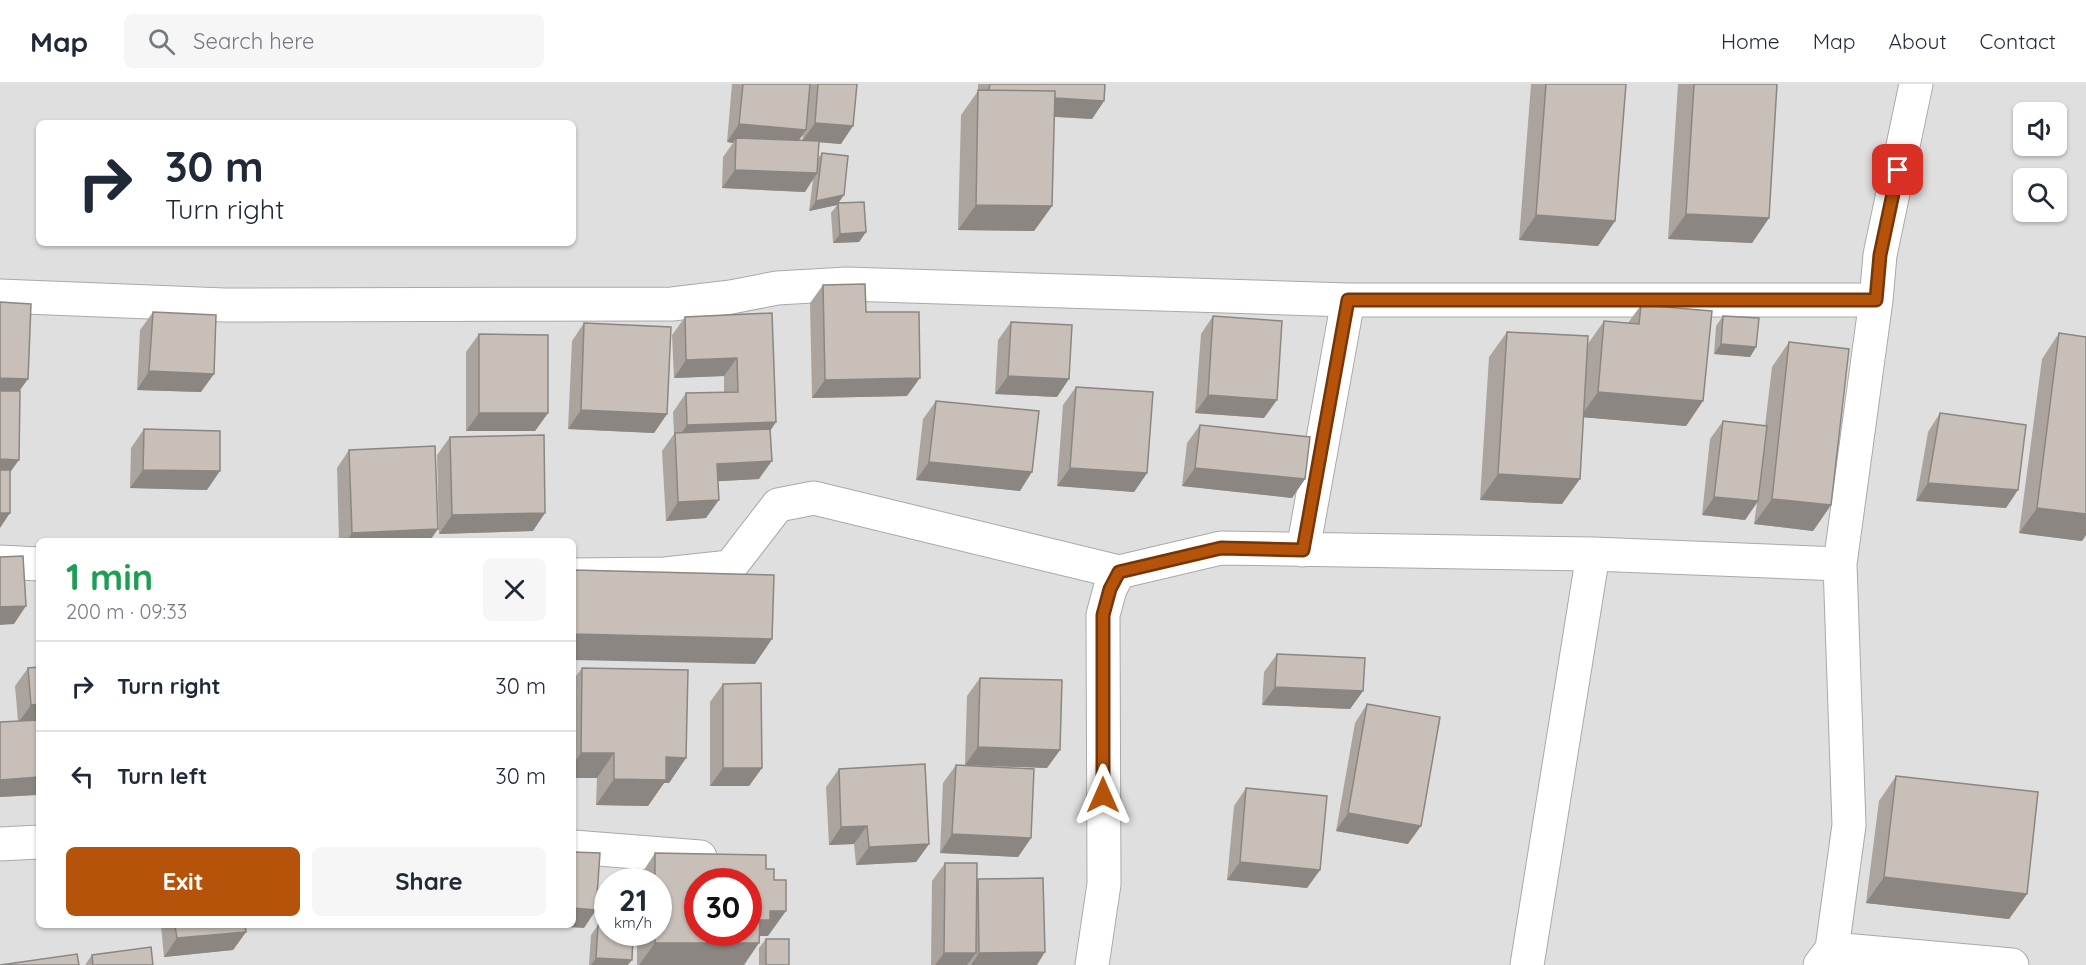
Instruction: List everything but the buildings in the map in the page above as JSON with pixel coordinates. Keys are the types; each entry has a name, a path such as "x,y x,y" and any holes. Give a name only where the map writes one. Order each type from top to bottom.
{"street":[{"path":"1916,84 1880,255 1876,300 1840,564 1849,825 1826,957 2012,965"},
{"path":"0,296 224,305 672,304 731,297 777,288 847,284 1348,300 1876,300"},
{"path":"1303,550 1348,300"},
{"path":"576,574 665,574 730,567 778,505 814,498 1119,572 1221,548 1593,555 1840,564"},
{"path":"1527,965 1593,555"},
{"path":"0,562 36,564"},
{"path":"1092,965 1104,884 1103,615 1110,589 1119,572"},
{"path":"0,844 36,842"},
{"path":"576,847 723,859"}],"shaded area":[{"path":"0,84 2086,84 2086,965 0,965"}],"route":[{"path":"1103,795 1103,615 1110,589 1119,572 1221,548 1303,550 1348,300 1876,300 1880,255 1898,170"}]}
